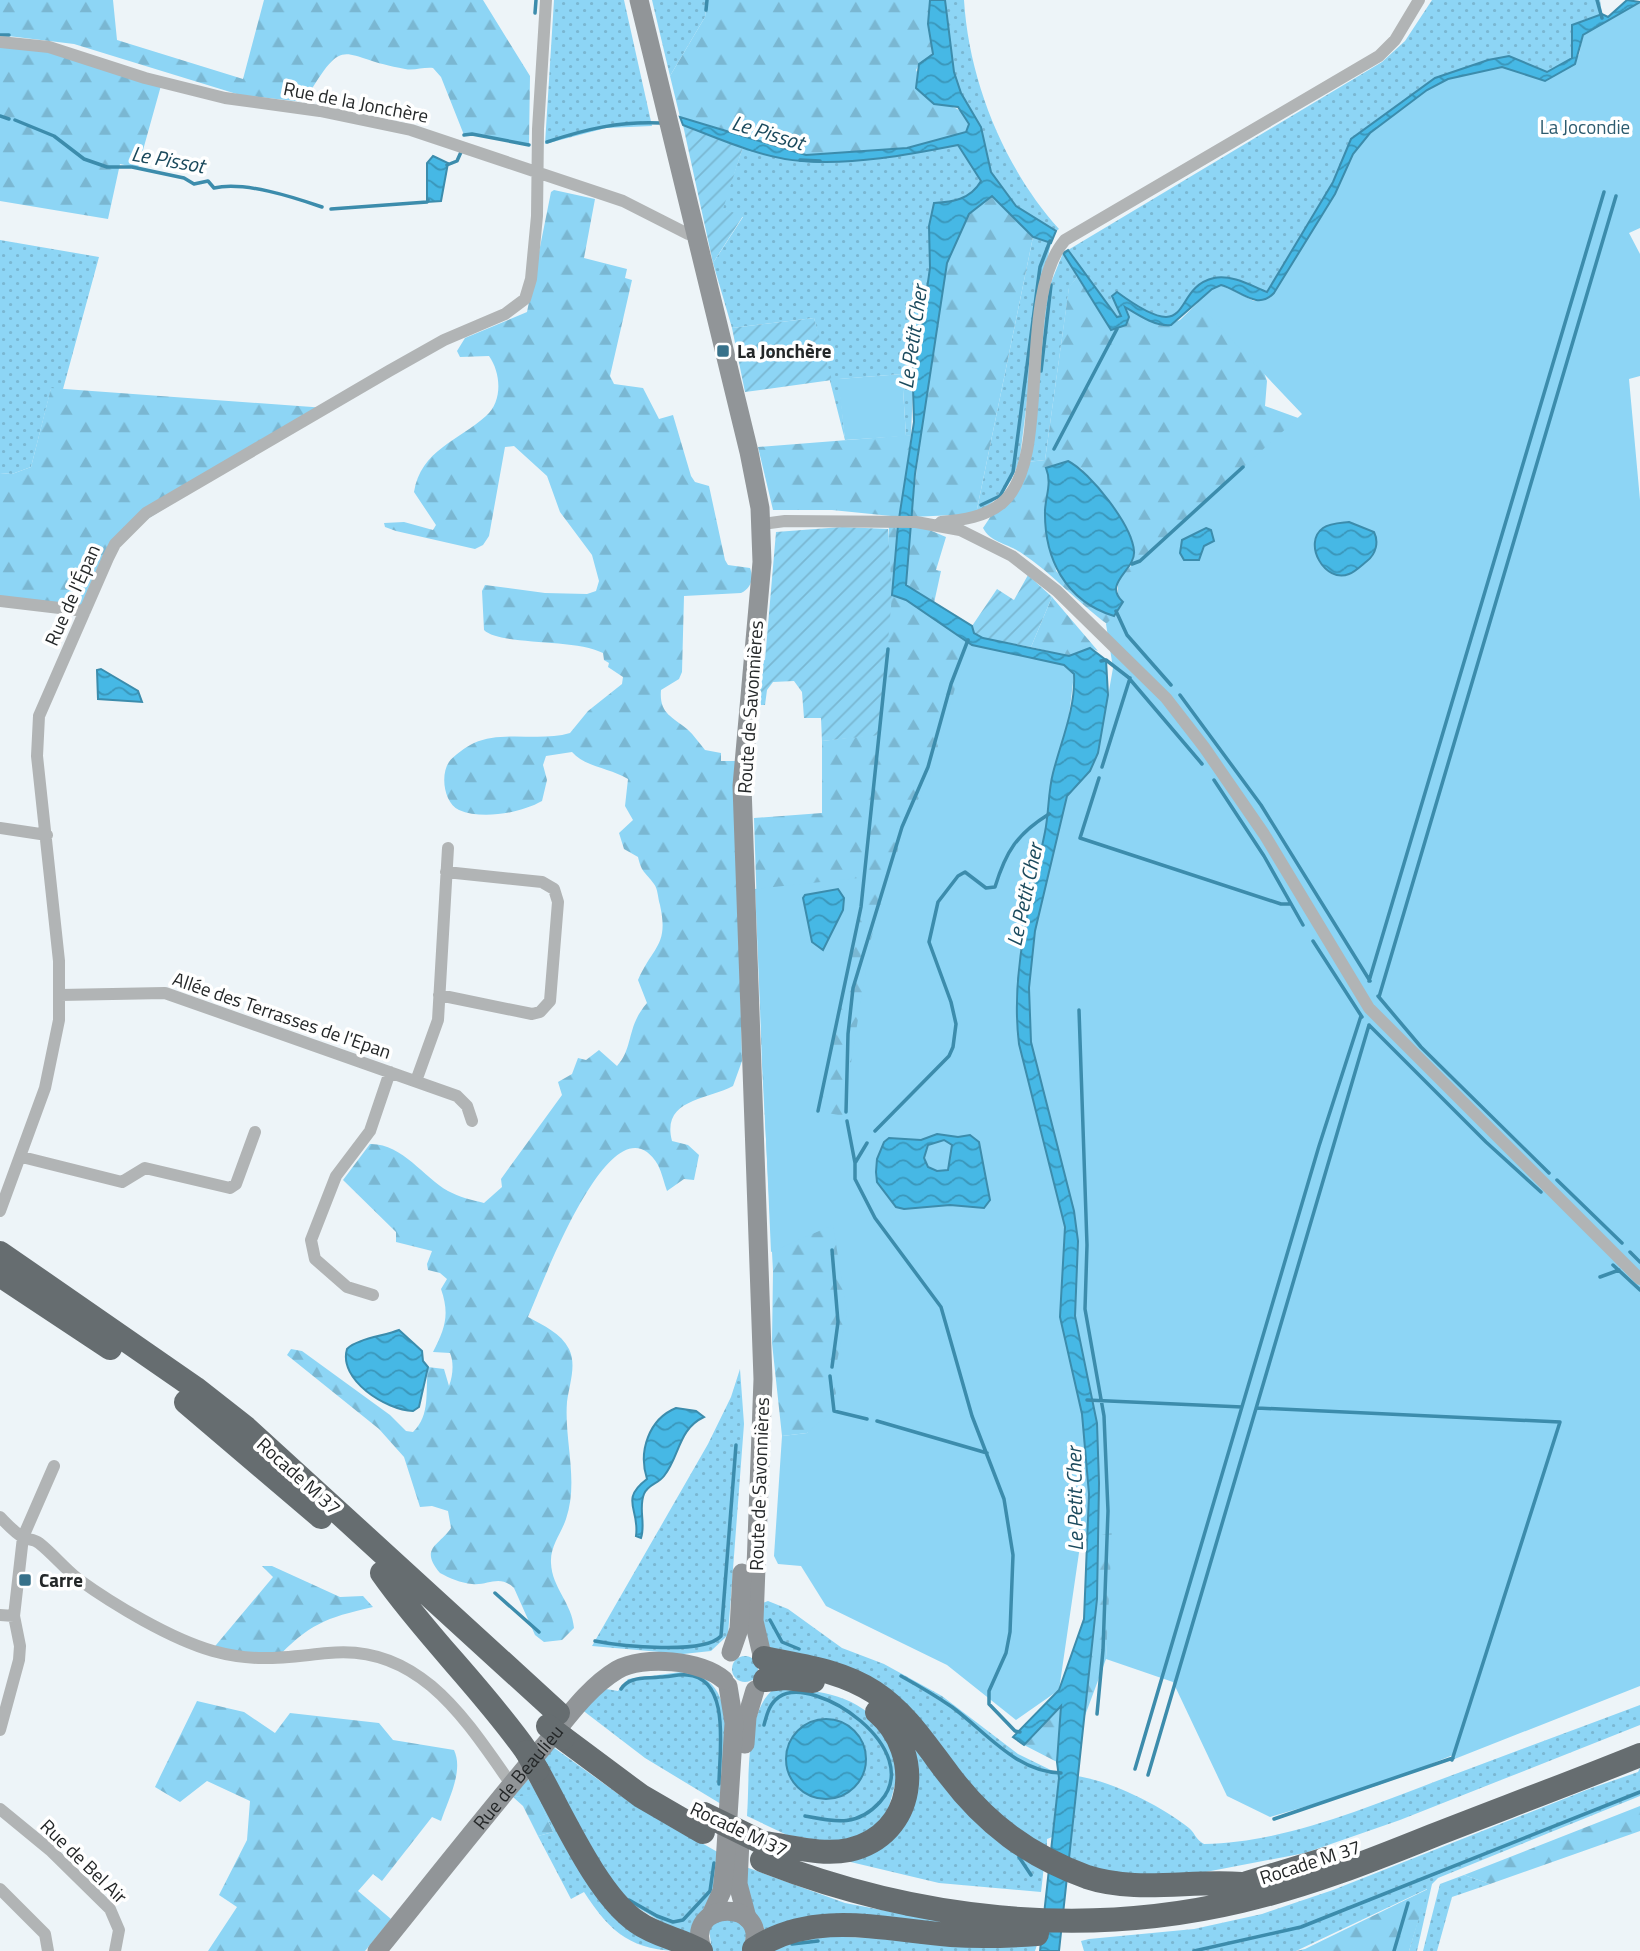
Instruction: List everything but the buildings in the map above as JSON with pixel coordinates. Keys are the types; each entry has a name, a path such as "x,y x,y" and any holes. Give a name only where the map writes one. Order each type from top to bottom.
{"highway":[{"name":"Rocade M 37","path":"0,1253 195,1388 246,1428 560,1725"},
{"name":"Rocade M 37","path":"0,1275 185,1401 268,1469 382,1573 560,1725 633,1771 704,1823 763,1851 884,1883 977,1899 1039,1919"},
{"path":"382,1573 409,1611 481,1690 532,1761 595,1872 619,1906 647,1928 702,1951"},
{"path":"761,1671 826,1684 871,1707 900,1739 909,1776 897,1817 882,1835 867,1843 829,1852 763,1851"},
{"path":"761,1671 839,1675 876,1693 911,1725 990,1822 1045,1860 1088,1877 1142,1884 1209,1881 1241,1884"},
{"name":"Rocade M 37","path":"1083,1919 1150,1900 1241,1884 1369,1843 1633,1750"},
{"name":"Rocade M 37","path":"1083,1919 1116,1919 1214,1907 1287,1890 1585,1768"},
{"path":"753,1950 785,1933 832,1925 863,1925 967,1936 1039,1919 1083,1919"}],"main road":[{"name":"Route de Savonnières","path":"639,0 754,475 762,524 762,562 742,786 763,1379 754,1621 761,1671 746,1729 738,1868 740,1893 755,1936 753,1950"},
{"name":"Route de Savonnières","path":"729,1654 739,1629 760,1313"},
{"path":"702,1951 700,1933 722,1891 725,1863 734,1723 726,1683 723,1665 729,1654 750,1648 761,1671 744,1693 726,1683"},
{"name":"Rue de Beaulieu","path":"377,1951 511,1784 587,1695 618,1670 638,1664 695,1664 729,1654"},
{"name":"Rue de Beaulieu","path":"695,1664 726,1683"},
{"path":"711,1915 729,1910 747,1918"}],"street":[{"name":"Rue de l'Épan","path":"2,1207 45,1088 59,1020 60,995 47,835 37,755 39,716 115,544 146,513 433,346 519,306 529,291 531,279 539,172 546,0"},
{"path":"762,524 785,521 921,522 973,518 1002,503 1015,486 1024,464 1043,293 1051,263 1065,240 1379,56 1395,40 1419,0"},
{"name":"Rue de la Jonchère","path":"0,42 49,47 145,78 225,98 389,124 623,201 688,234 695,233"},
{"path":"969,534 973,518"},
{"path":"921,522 969,534 1012,556 1057,591 1166,698 1238,794 1369,1008 1640,1279"},
{"path":"0,601 85,611"},
{"path":"0,828 47,835"},
{"path":"416,1081 438,1020 448,848"},
{"path":"439,995 532,1014 540,1012 550,1001 558,902 554,888 542,882 446,872"},
{"name":"Allée des Terrasses de l'Epan","path":"60,995 165,993 416,1081 462,1100 472,1121"},
{"path":"373,1295 347,1287 315,1259 311,1240 336,1176 370,1131 390,1072"},
{"path":"22,1157 122,1182 145,1168 230,1188 236,1184 255,1132"},
{"path":"0,1730 19,1660 20,1646 14,1616 23,1538 54,1466"},
{"path":"0,1517 23,1538 39,1543 78,1578 176,1636 211,1651 249,1659 275,1660 352,1652 396,1663 438,1690 462,1714 511,1784"},
{"path":"0,1615 14,1616"},
{"name":"Rue de Bel Air","path":"0,1809 50,1850 110,1909 119,1930 115,1951"},
{"path":"0,1889 46,1934 48,1951"}],"green space":[{"path":"0,0 113,0 117,40 243,79 264,0 483,0 530,76 529,145 472,134 464,135 441,77 433,68 405,69 346,54 337,57 328,65 304,102 240,95 74,44 0,35"},
{"path":"554,0 624,0 652,126 606,128 545,144"},
{"path":"652,0 707,0 705,17 670,76"},
{"path":"707,0 930,0 928,24 933,54 919,64 916,70 934,104 959,110 969,124 966,132 907,148 806,155 680,117 670,76 705,17"},
{"path":"945,0 964,0 973,61 993,122 1022,179 1059,229 1056,231 1016,206 991,172 981,127 961,93 954,72"},
{"path":"1432,0 1600,0 1602,14 1581,21 1573,27 1572,58 1547,72 1508,56 1435,78 1352,138 1333,182 1267,292 1235,280 1214,278 1194,292 1177,315 1169,317 1145,311 1117,292 1121,317 1116,317 1068,250 1382,62 1405,41"},
{"name":"La Jocondie","path":"1640,2 1640,228 1629,233 1640,254 1640,376 1629,379 1640,500 1640,1686 1452,1760 1453,1755 1379,1785 1270,1817 1227,1796 1173,1682 1106,1659 1112,1533 1081,1539 1059,1690 1016,1720 947,1665 826,1606 801,1566 778,1564 774,1556 782,1436 807,1433 830,1413 836,1393 833,1381 847,1313 833,1225 771,1252 755,889 868,877 818,1111 848,1117 849,1075 871,939 904,830 930,774 968,644 1064,665 1074,674 1068,724 1052,777 1067,795 1090,771 1098,753 1113,668 1106,624 1119,611 1118,578 1141,567 1140,561 1302,414 1197,303 1212,289 1221,285 1254,301 1270,297 1327,208 1353,154 1370,133 1427,90 1448,79 1502,67 1545,81 1579,55 1583,35"},
{"path":"0,42 69,53 162,82 138,168 120,164 108,219 0,201"},
{"path":"683,125 743,147 723,209 743,216 713,263"},
{"path":"958,145 981,181 960,199 934,203 929,226 930,268 913,387 911,435 906,436 902,374 839,379 845,440 814,318 732,328 713,263 743,217 722,209 743,147 787,159 840,162"},
{"path":"554,190 595,199 584,258 627,269 625,278 632,280 610,376 614,384 643,388 659,419 673,415 691,476 695,482 709,486 725,560 728,565 750,568 752,576 751,583 741,593 684,596 682,672 679,679 661,690 664,709 690,731 705,750 721,753 721,761 735,761 742,1061 733,1086 689,1103 673,1117 670,1127 672,1141 688,1145 699,1155 694,1180 684,1179 667,1191 658,1165 640,1149 620,1153 600,1173 581,1203 528,1317 552,1330 561,1339 569,1349 572,1362 567,1402 570,1505 554,1546 551,1563 574,1628 562,1640 544,1642 535,1635 514,1588 509,1584 498,1581 468,1583 440,1573 434,1565 431,1553 451,1528 448,1511 432,1506 420,1507 404,1457 379,1429 287,1355 291,1349 302,1351 390,1415 406,1431 413,1432 425,1410 428,1367 444,1369 449,1386 451,1378 450,1353 433,1352 445,1321 441,1289 447,1279 440,1273 428,1270 427,1264 432,1251 396,1242 396,1232 343,1180 370,1144 382,1145 402,1155 448,1191 484,1203 502,1187 501,1179 562,1095 558,1082 572,1074 578,1058 586,1060 599,1050 617,1066 626,1052 636,1020 647,1003 638,980 661,938 662,919 655,886 642,870 638,857 624,849 619,833 633,820 625,806 628,779 584,761 572,752 546,756 543,765 547,780 542,801 523,809 490,815 459,810 450,801 444,781 449,762 468,746 497,737 546,737 570,733 588,711 622,684 623,677 608,667 609,663 604,660 603,653 574,645 505,638 484,630 482,591 485,585 545,593 587,594 596,591 599,581 592,555 560,512 547,476 514,446 505,447 489,536 483,545 475,549 396,531 385,527 384,523 404,522 433,530 436,525 414,492 418,478 432,456 492,410 498,395 498,378 489,356 460,357 457,351 465,338 527,312 551,192"},
{"path":"992,196 1033,237 976,514 911,517 926,392 947,263 969,214"},
{"path":"1033,237 1051,243 1041,287 1020,457 1004,490 976,514"},
{"path":"0,240 99,257 63,389 51,389 31,467 12,474 0,473"},
{"path":"1063,253 1077,277 1069,288 1045,460 1027,462 1048,290"},
{"path":"1077,277 1111,330 1126,325 1124,306 1164,326 1180,320 1212,289 1262,367 1267,381 1265,406 1301,419 1114,629 1032,561 995,540 983,528 1027,462 1045,460 1069,287","holes":["1068,461 1082,469 1131,566 1118,578 1118,598 1093,606 1056,571 1046,498 1051,480"]},
{"path":"814,318 832,380 745,392 732,328"},
{"path":"902,374 906,436 845,440 838,379"},
{"path":"51,388 326,408 125,533 85,611 0,603 0,473 12,474 31,467"},
{"path":"911,435 901,517 832,510 773,510 758,447"},
{"path":"889,525 898,525 906,600 972,645 959,1359 807,1433 782,1436 772,1343 773,1271 762,1065 754,818 822,813 822,741 880,734"},
{"path":"910,525 920,526 946,537 936,570 941,571 934,603 906,585"},
{"path":"842,527 888,529 892,595 880,735 822,741 821,718 804,718 802,692 794,681 773,682 767,690 765,705 757,705 762,661 765,660 776,532"},
{"path":"1028,575 1052,597 1031,647 983,638 974,633 972,626 997,589 1014,600"},
{"path":"1052,597 1098,651 1090,648 1069,656 1031,647"},
{"path":"740,1369 744,1424 728,1635 711,1651 683,1654 592,1646 708,1444 731,1397"},
{"path":"1099,1483 1112,1533 1113,1553 1106,1659 1083,1721 1097,1599"},
{"path":"262,1566 272,1566 340,1597 363,1596 373,1607 319,1624 298,1638 275,1660 211,1651 273,1577"},
{"path":"768,1601 788,1609 842,1648 884,1664 942,1696 1018,1754 1059,1774 1052,1837 1047,1839 1047,1851 999,1820 915,1717 770,1647 766,1640 760,1604"},
{"path":"745,1656 754,1660 758,1669 754,1678 745,1682 736,1678 732,1669 736,1660"},
{"path":"681,1672 701,1677 715,1688 722,1703 726,1744 721,1804 645,1758 581,1709 606,1689 618,1691 628,1679"},
{"path":"775,1688 831,1695 858,1705 879,1724 901,1768 886,1820 843,1844 787,1835 747,1816 750,1747 758,1713","holes":["820,1719 843,1725 855,1734 866,1754 790,1742 798,1731"]},
{"path":"197,1701 244,1712 275,1733 290,1713 379,1723 393,1740 454,1750 457,1758 456,1776 441,1821 432,1817 382,1881 373,1874 358,1891 391,1919 365,1951 208,1951 237,1907 219,1895 247,1840 250,1801 207,1781 180,1802 155,1787"},
{"path":"1061,1705 1057,1762 1024,1745"},
{"path":"1640,1705 1640,1725 1400,1820 1305,1853 1190,1875 1117,1876 1068,1859 1077,1776 1105,1783 1151,1803 1189,1828 1204,1844 1233,1842 1262,1838 1321,1823"},
{"path":"907,1740 1044,1866 1041,1892 939,1883 838,1859 879,1844"},
{"path":"553,1747 628,1801 721,1854 714,1888 693,1926 690,1939 618,1896 542,1762"},
{"path":"1640,1768 1640,1796 1438,1878 1432,1884 1417,1951 1409,1951 1427,1889 1296,1951 1084,1951 1081,1941 1089,1939 1194,1929 1262,1914 1333,1890 1638,1772"},
{"path":"528,1779 592,1884 683,1951 650,1948 637,1943 614,1929 584,1892 571,1899 538,1836 553,1832 537,1795 513,1797"},
{"path":"537,1794 553,1832 538,1836 523,1806 513,1797"},
{"path":"1640,1806 1640,1831 1490,1884 1464,1875"},
{"path":"743,1866 845,1903 961,1925 766,1934 761,1921 749,1910"},
{"path":"1464,1875 1490,1884 1452,1897 1437,1951 1423,1951 1440,1884"},
{"path":"1428,1889 1409,1951 1296,1951 1305,1949"},
{"path":"731,1917 747,1929 744,1951 712,1951 709,1929 712,1923"},
{"path":"805,1936 1038,1942 1035,1951 767,1951"}],"water":[{"path":"930,0 945,0 954,72 961,93 981,127 991,172 1016,206 1056,231 1051,243 1033,237 992,196 969,214 947,263 915,474 906,585 972,626 974,633 983,638 1069,656 1090,648 1106,660 1108,695 1098,753 1090,771 1067,796 1035,931 1029,988 1031,1042 1074,1211 1078,1241 1075,1316 1097,1423 1099,1483 1097,1599 1059,1951 1040,1951 1059,1778 1057,1762 1061,1706 1024,1745 1013,1737 1059,1690 1084,1619 1089,1494 1082,1414 1060,1317 1065,1227 1019,1044 1017,990 1023,937 1045,832 1051,780 1070,712 1074,674 1064,665 972,645 906,600 892,595 898,525 914,422 913,387 930,268 929,226 934,203 954,201 966,196 981,181 958,145 861,160 802,161 771,156 726,142 683,125 680,117 806,155 907,148 966,132 969,124 958,107 934,104 916,88 919,64 933,54 928,24"},
{"path":"1627,0 1640,2 1583,35 1575,64 1545,81 1502,67 1448,79 1427,90 1370,133 1353,154 1335,194 1274,293 1268,298 1255,300 1221,285 1212,289 1171,325 1153,322 1125,307 1129,317 1126,325 1111,330 1063,253 1068,250 1117,317 1121,316 1112,296 1117,292 1142,309 1160,316 1171,316 1179,311 1200,284 1214,278 1234,279 1267,292 1333,182 1351,139 1435,78 1488,60 1509,56 1547,72 1572,58 1572,25 1602,14 1608,17"},
{"path":"433,156 448,163 441,201 427,202 427,163"},
{"path":"1068,461 1098,487 1118,514 1131,540 1133,558 1116,589 1123,602 1114,616 1082,600 1070,589 1053,561 1048,545 1045,510 1049,484 1046,468"},
{"path":"1349,522 1374,532 1376,548 1373,555 1358,568 1340,576 1325,568 1319,560 1315,543 1323,528"},
{"path":"1206,528 1211,530 1214,541 1204,546 1199,560 1184,560 1180,553 1182,540"},
{"path":"101,669 138,691 142,702 98,699 97,670"},
{"path":"838,889 844,898 843,910 823,950 812,942 803,898 805,895"},
{"path":"937,1134 958,1137 970,1135 979,1142 990,1200 984,1208 950,1205 904,1209 896,1207 877,1182 877,1159 884,1142 889,1138 921,1140","holes":["944,1140 952,1145 948,1170 937,1171 928,1167 924,1158 928,1145"]},
{"path":"399,1330 422,1351 423,1361 428,1367 419,1407 413,1411 390,1405 366,1391 350,1372 346,1361 347,1349 351,1346"},
{"path":"676,1408 696,1411 704,1417 689,1428 664,1476 644,1494 641,1538 636,1536 632,1499 639,1486 647,1479 645,1447 659,1420"},
{"path":"826,1719 841,1722 854,1731 863,1744 866,1759 863,1774 854,1787 841,1796 826,1799 811,1796 798,1787 789,1774 786,1759 789,1744 798,1731 811,1722"}],"waterway":[{"path":"535,13 536,0"},
{"path":"706,10 707,0"},
{"path":"1597,0 1602,18"},
{"path":"0,35 9,35"},
{"name":"Le Pissot","path":"0,116 9,119"},
{"name":"Le Pissot","path":"15,120 54,136 84,159 107,167 132,167 184,178 194,184 208,181 214,188 254,188 322,207"},
{"name":"Le Pissot","path":"547,142 603,127 661,123"},
{"name":"Le Pissot","path":"464,135 472,134 529,145"},
{"name":"Le Pissot","path":"447,165 457,161 461,152"},
{"name":"Le Pissot","path":"800,160 820,161"},
{"path":"1369,981 1604,192"},
{"path":"1379,997 1616,196"},
{"name":"Le Pissot","path":"331,209 428,200"},
{"path":"981,505 1000,496 1013,472 1040,267 1050,241"},
{"path":"1041,371 1051,285"},
{"path":"1054,449 1117,329"},
{"path":"1132,564 1140,561 1243,467"},
{"path":"1116,611 1127,635 1171,685"},
{"path":"846,1112 848,1034 853,988 902,827 928,767 951,684 968,640"},
{"path":"818,1111 861,907 888,649"},
{"path":"1101,661 1106,660 1128,677 1202,764"},
{"path":"1102,767 1130,678"},
{"path":"1180,695 1261,805 1370,981"},
{"path":"1099,778 1080,838 1281,904 1291,904"},
{"path":"1214,780 1264,856 1303,925"},
{"name":"Le Petit Cher","path":"875,1131 949,1056 953,1047 956,1024 951,1002 929,942 938,902 958,876 965,872 986,888 995,887 1008,853 1021,836 1049,814"},
{"path":"1313,941 1362,1017"},
{"path":"1378,996 1421,1047 1549,1173"},
{"path":"1079,1010 1087,1245 1085,1309 1104,1416 1108,1511 1103,1650 1097,1714"},
{"path":"1135,1769 1319,1146 1361,1016"},
{"path":"1369,1025 1486,1142 1541,1192"},
{"path":"1148,1775 1369,1025"},
{"path":"847,1121 855,1163"},
{"path":"867,1143 855,1163 855,1179 875,1218 941,1307 972,1416 1004,1499 1013,1555 1010,1632 1006,1653 989,1691 989,1704 1015,1731 1020,1732"},
{"path":"1557,1180 1622,1243"},
{"path":"832,1250 838,1322 832,1367"},
{"path":"1630,1252 1640,1262"},
{"path":"1613,1265 1640,1290"},
{"path":"1600,1277 1619,1270"},
{"path":"830,1376 834,1411 867,1419"},
{"path":"1087,1400 1242,1407"},
{"path":"1257,1408 1560,1422 1452,1760"},
{"path":"877,1421 987,1453"},
{"path":"595,1641 661,1648 698,1646 721,1636 736,1445"},
{"path":"495,1593 539,1632"},
{"path":"770,1620 782,1642 799,1649"},
{"path":"621,1689 628,1682 638,1679 684,1675 701,1679 711,1689 720,1719 719,1784"},
{"path":"901,1676 952,1707 1016,1758 1030,1766 1061,1773"},
{"path":"764,1725 767,1713 779,1697 796,1692 817,1696 839,1706 861,1721 878,1740 889,1760 891,1782 880,1802 863,1816 846,1821 805,1816"},
{"path":"1274,1819 1453,1758"},
{"path":"1194,1951 1301,1927 1640,1792"},
{"path":"1019,1857 1031,1875"},
{"path":"629,1900 673,1922 683,1920 710,1891 714,1863"},
{"path":"1394,1951 1408,1903"},
{"path":"792,1944 818,1941"}],"place":[{"name":"La Jonchère","path":"723,351"},
{"name":"Carre","path":"25,1580"}]}
